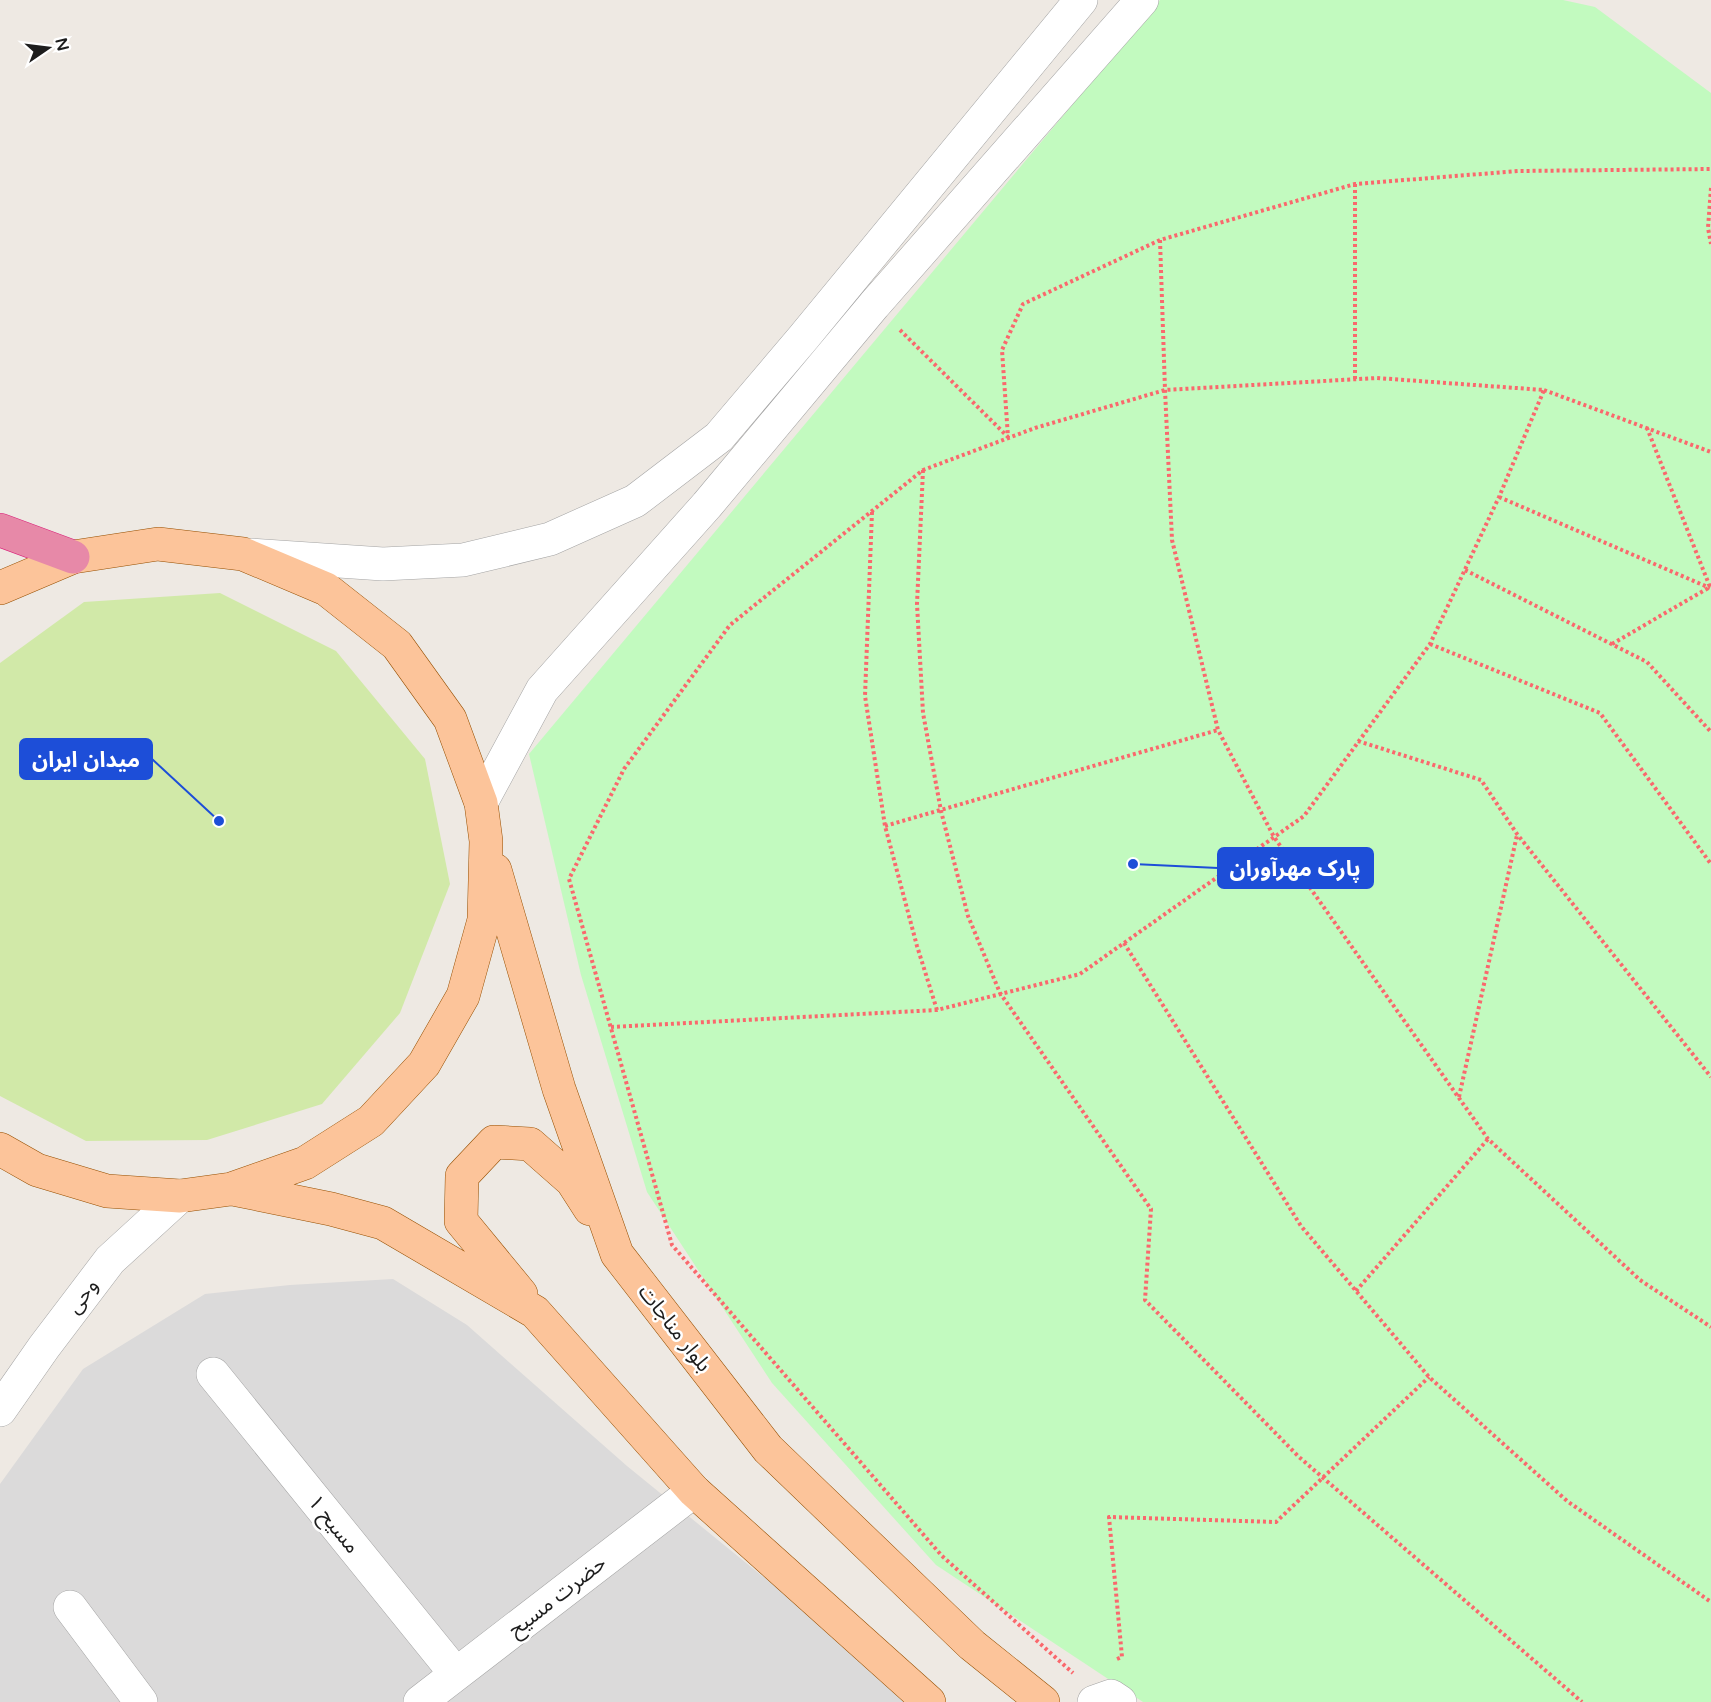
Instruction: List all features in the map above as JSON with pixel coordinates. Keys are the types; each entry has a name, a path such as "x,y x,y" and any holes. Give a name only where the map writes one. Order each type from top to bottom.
{"highway":[{"path":"0,530 73,557"}],"main road":[{"path":"0,588 73,557 158,544 243,554 326,589 397,645 450,719 481,804 486,841 484,920 463,996 424,1064 371,1121 305,1163 231,1189 180,1196 107,1191 38,1170 0,1149"},
{"name":"بلوار مناجات","path":"486,841 559,1089 617,1254 768,1449 972,1645 1043,1702"},
{"path":"617,1254 572,1181 530,1144 494,1142 462,1176 461,1221 535,1312 694,1491 929,1702"},
{"path":"231,1189 331,1209 383,1223 535,1312"}],"street":[{"path":"243,554 383,564 463,560 550,539 635,501 719,437 1081,0"},
{"path":"481,804 542,690 707,505 874,305 1142,0"},
{"name":"وحی","path":"0,1410 110,1260 180,1196"},
{"name":"مسیح ۱","path":"213,1374 456,1674"},
{"name":"حضرت مسیح","path":"420,1702 694,1491"},
{"path":"70,1607 141,1702"},
{"path":"1094,1702 1111,1696 1120,1702"}],"path":[{"path":"1008,437 1002,350 1023,304 1160,240 1355,184 1518,171 1711,169"},
{"path":"1355,184 1355,379"},
{"path":"1711,188 1708,228 1711,244"},
{"path":"1160,240 1172,540 1218,730 1274,837 1488,1139 1640,1280 1711,1327"},
{"path":"874,305 1008,437"},
{"path":"1082,1671 1074,1674 942,1556 672,1245 569,879 624,769 730,625 923,470 1008,437 1165,390 1377,378 1544,390 1711,452"},
{"path":"611,1027 937,1010 1080,974 1304,816 1430,644 1499,497 1544,390"},
{"path":"1647,428 1710,588"},
{"path":"923,470 917,604 923,713 941,811 968,916 1000,993 1151,1209 1144,1300 1299,1457 1582,1702"},
{"path":"1499,497 1710,588"},
{"path":"872,512 865,696 885,826 917,946 937,1010"},
{"path":"1465,570 1647,662 1711,732"},
{"path":"1612,644 1710,588"},
{"path":"1430,644 1600,712 1711,864"},
{"path":"885,826 1218,730"},
{"path":"1358,741 1481,780 1517,834 1711,1077"},
{"path":"1459,1098 1517,834"},
{"path":"1124,943 1301,1226 1429,1377 1567,1501 1711,1602"},
{"path":"1356,1291 1488,1139"},
{"path":"1108,1662 1122,1657 1109,1517 1276,1522 1429,1377"}],"shaded area":[{"path":"393,1279 467,1325 627,1466 917,1702 0,1702 0,1484 83,1369 205,1294 290,1285"}],"green space":[{"path":"1160,0 1563,0 1595,7 1711,93 1711,1702 1143,1702 936,1565 772,1383 647,1192 581,975 529,754"},
{"path":"220,593 336,651 425,759 450,884 400,1013 322,1104 207,1140 86,1141 0,1096 0,663 84,602"}],"place":[{"name":"میدان ایران","path":"219,821"},
{"name":"پارک مهرآوران","path":"1133,864"}]}
